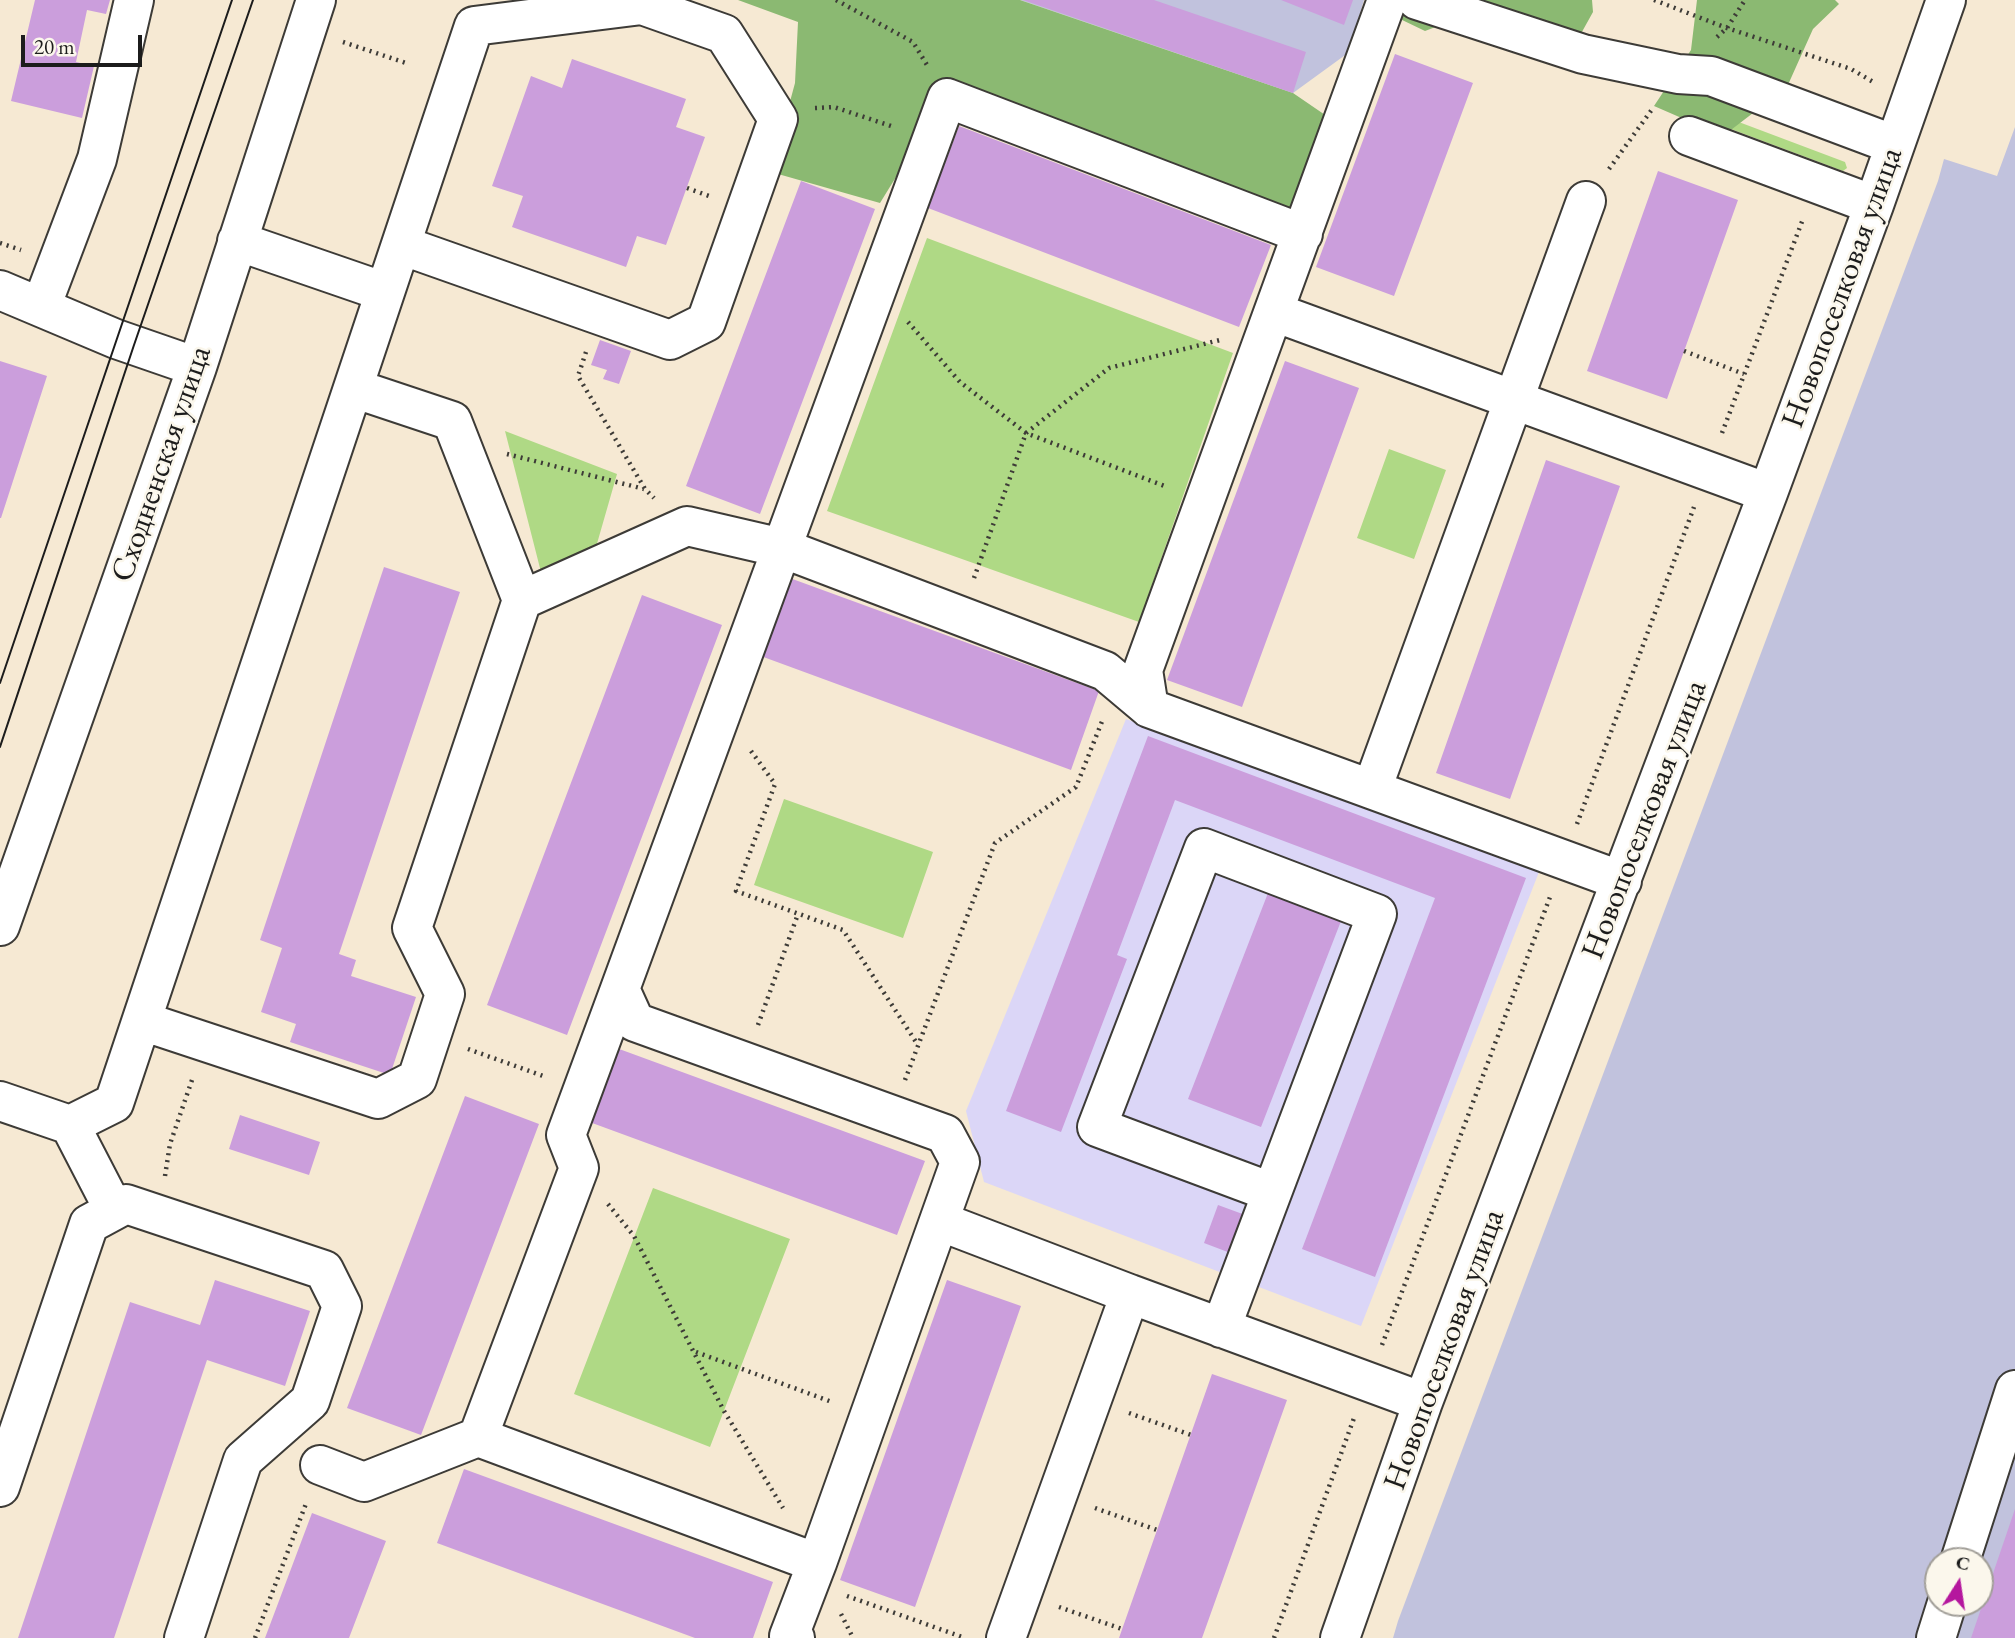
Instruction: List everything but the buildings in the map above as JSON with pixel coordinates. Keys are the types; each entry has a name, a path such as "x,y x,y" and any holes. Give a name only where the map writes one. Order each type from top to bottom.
{"street":[{"path":"41,307 97,159 134,0"},
{"name":"Сходненская улица","path":"0,926 197,367 316,0"},
{"path":"1149,708 1143,670 1387,0"},
{"path":"1417,0 1583,54 1678,74 1711,76 1895,145"},
{"name":"Новопоселковая улица","path":"1340,1638 1423,1402 1768,493 1946,0"},
{"path":"70,1125 114,1103 474,26 642,5 724,34 778,118 706,322 670,340 401,245"},
{"path":"478,1437 579,1168 566,1135 947,99 1303,234"},
{"path":"1689,136 1874,205"},
{"path":"1371,789 1586,201"},
{"path":"237,241 385,292"},
{"path":"0,290 116,339 197,367"},
{"path":"1270,326 1514,400 1768,493"},
{"path":"142,1021 378,1099 417,1079 432,1035 445,994 412,928 522,600 452,421 353,388"},
{"path":"522,600 687,526 782,548 1105,671 1149,708 1622,881"},
{"path":"1221,1328 1377,914 1204,848 1097,1127 1271,1192"},
{"path":"620,989 635,1022 945,1134 960,1162 789,1636 795,1638"},
{"path":"0,1101 70,1125 114,1210"},
{"path":"0,1488 89,1224 126,1204 324,1270 342,1306 310,1401 243,1460 184,1638"},
{"path":"939,1221 1423,1402"},
{"path":"1006,1638 1130,1294"},
{"path":"1965,1547 2015,1390"},
{"path":"320,1465 364,1482 478,1437 817,1563"},
{"path":"1936,1638 1943,1617"}],"path":[{"path":"836,0 913,42 947,99"},
{"path":"1654,0 1727,28 1852,68 1872,81"},
{"path":"338,41 406,63"},
{"path":"1586,201 1678,74"},
{"path":"813,108 834,107 878,122"},
{"path":"1387,1332 1816,183"},
{"path":"877,287 960,382 1026,433 1177,491"},
{"path":"599,314 578,376 645,489 687,526"},
{"path":"960,616 1026,433 1109,368 1270,326"},
{"path":"1684,351 1744,374"},
{"path":"511,454 645,489"},
{"path":"892,1115 995,842 1076,787 1118,682"},
{"path":"722,710 775,784 736,891 843,930 918,1045"},
{"path":"745,1061 798,914"},
{"path":"432,1035 583,1090"},
{"path":"159,1215 170,1144 205,1042"},
{"path":"635,1236 724,1411"},
{"path":"694,1352 870,1415"},
{"path":"1092,1400 1191,1435"},
{"path":"1274,1638 1354,1419"},
{"path":"255,1638 320,1465"},
{"path":"1058,1494 1157,1530"},
{"path":"1022,1593 1122,1629"},
{"path":"842,1595 965,1638"}],"shaded area":[{"path":"1020,0 1364,0 1348,53 1293,93"},
{"path":"2015,127 2015,1638 1393,1638 1938,181 1944,159 1997,176"},
{"path":"1126,719 1539,872 1361,1326 984,1182 966,1111"}],"green space":[{"path":"738,0 1020,0 1293,93 1331,119 1292,219 952,86 880,203 771,172 795,83 798,22"},
{"path":"1374,0 1592,0 1593,12 1578,39 1488,7 1425,31 1373,6"},
{"path":"1697,0 1835,0 1839,4 1813,29 1787,87 1723,136 1654,106 1691,50"},
{"path":"1691,104 1845,162 1847,168 1843,171 1688,113"},
{"path":"927,238 1233,353 1139,622 827,511"},
{"path":"505,431 617,474 592,561 542,576"},
{"path":"1389,449 1446,470 1414,559 1357,538"},
{"path":"784,799 933,852 903,938 754,885"},
{"path":"653,1188 790,1239 710,1447 574,1394"}],"tram line":[{"path":"0,683 232,0"},
{"path":"0,747 253,0"}]}
